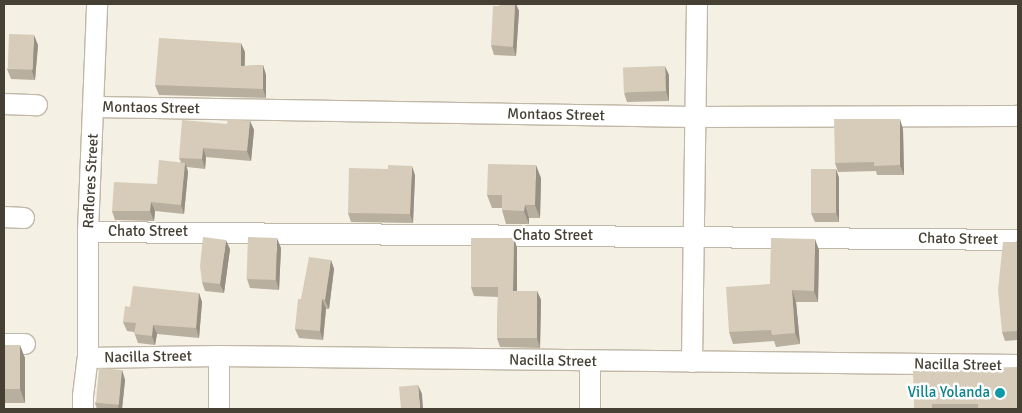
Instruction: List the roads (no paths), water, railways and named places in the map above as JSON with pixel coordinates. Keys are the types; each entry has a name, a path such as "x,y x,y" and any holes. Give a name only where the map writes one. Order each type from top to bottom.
{"street":[{"name":"Raflores Street","path":"83,409 82,396 88,358 88,232 97,4"},
{"path":"692,362 697,4"},
{"path":"4,104 37,105"},
{"name":"Montaos Street","path":"94,107 694,117 1018,116"},
{"path":"4,217 24,218"},
{"name":"Chato Street","path":"88,232 1018,240"},
{"path":"4,344 25,344"},
{"path":"218,409 219,356"},
{"name":"Nacilla Street","path":"88,358 219,356 1018,365"},
{"path":"590,361 590,409"}],"place":[{"name":"Villa Yolanda","path":"1000,393"}]}
